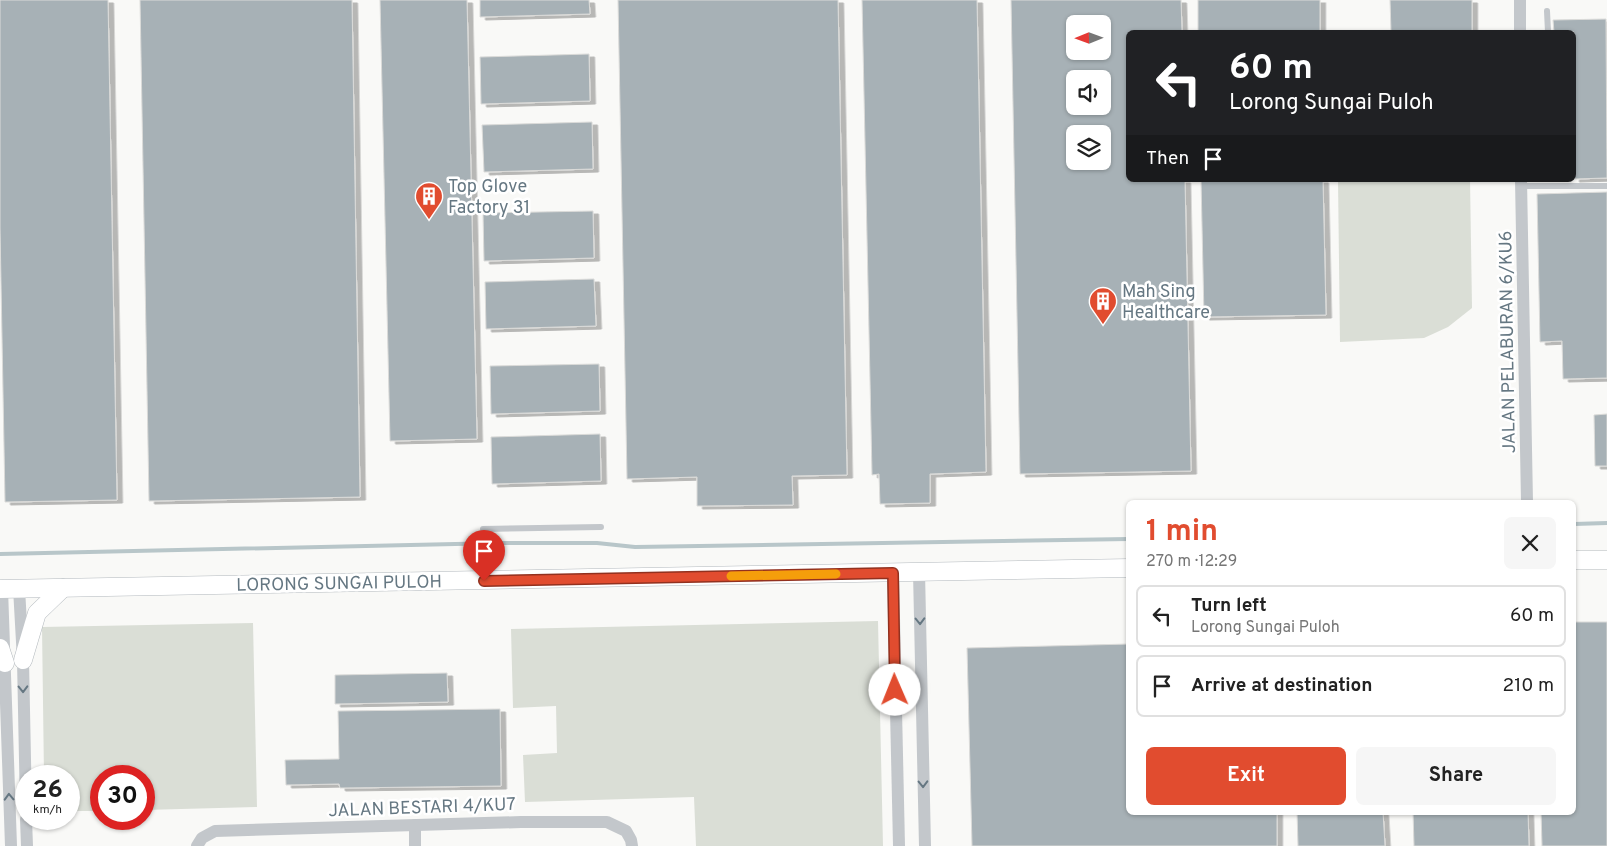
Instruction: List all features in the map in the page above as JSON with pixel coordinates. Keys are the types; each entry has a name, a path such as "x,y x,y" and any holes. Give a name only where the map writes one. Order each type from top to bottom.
{"street":[{"path":"1520,0 1520,30"},
{"name":"JALAN PELABURAN 6/KU6","path":"1522,183 1527,500"},
{"path":"1576,560 1607,560"},
{"name":"LORONG SUNGAI PULOH","path":"1,589 1126,568"},
{"path":"918,572 925,846"},
{"path":"893,573 899,846"},
{"path":"19,588 23,660 25,765"},
{"path":"23,660 37,613 62,588"},
{"path":"1,589 2,655 11,846"},
{"name":"JALAN BESTARI 4/KU7","path":"200,842 215,832 415,824 607,822 626,831 632,846"},
{"path":"415,824 415,846"},
{"path":"26,830 27,846"}],"lane":[{"path":"1547,11 1548,30"},
{"path":"1522,183 1607,186"},
{"path":"483,529 601,527"}],"shaded area":[{"path":"1338,182 1470,182 1472,308 1448,327 1424,338 1340,342"},
{"path":"878,621 883,846 696,846 694,797 525,802 523,755 557,753 556,706 513,708 511,629"},
{"path":"253,623 257,807 155,810 155,765 90,765 90,811 80,811 80,765 44,765 42,627"}],"building":[{"path":"0,0 108,0 117,500 5,502 0,228"},
{"path":"140,0 352,0 360,497 149,501"},
{"name":"Top Glove Factory 31","path":"380,0 467,0 477,439 390,441"},
{"path":"480,0 589,0 590,14 480,17"},
{"path":"618,0 838,0 847,475 792,476 793,505 697,506 697,477 627,479"},
{"path":"862,0 977,0 986,472 930,474 930,503 880,504 879,474 872,475"},
{"name":"Mah Sing Healthcare","path":"1011,0 1181,0 1182,30 1126,30 1126,182 1185,182 1191,471 1020,474"},
{"path":"1198,0 1320,0 1320,30 1198,30"},
{"path":"1390,0 1472,0 1472,30 1391,30"},
{"path":"1606,19 1607,178 1576,179 1576,30 1554,30 1553,20"},
{"path":"589,54 590,101 481,104 480,57"},
{"path":"592,122 593,169 484,172 482,125"},
{"path":"1201,182 1323,182 1326,315 1204,317"},
{"path":"1607,192 1607,378 1563,379 1562,341 1540,342 1537,194"},
{"path":"593,211 594,258 484,261 483,213"},
{"path":"594,279 596,326 486,329 485,282"},
{"path":"599,364 600,411 491,414 490,366"},
{"path":"1607,414 1607,466 1595,466 1594,415"},
{"path":"600,434 601,481 492,484 491,437"},
{"path":"1576,622 1607,622 1607,846 1542,846 1541,815 1576,815"},
{"path":"1126,644 1126,815 1277,815 1277,846 972,846 967,648"},
{"path":"447,673 448,702 335,704 335,675"},
{"path":"500,709 501,786 340,788 339,784 286,785 285,760 339,759 338,711"},
{"path":"1297,815 1383,815 1385,846 1298,846"},
{"path":"1413,815 1528,815 1529,846 1414,846"}],"waterway":[{"path":"1576,524 1607,523"},
{"path":"0,554 500,543 597,543 635,547 1126,539"}],"slow traffic":[{"path":"731,576 836,574"}],"place":[{"name":"Top Glove Factory 31","path":"429,220"},
{"name":"Mah Sing Healthcare","path":"1103,325"}],"route":[{"path":"484,581 893,573 895,690"}]}
